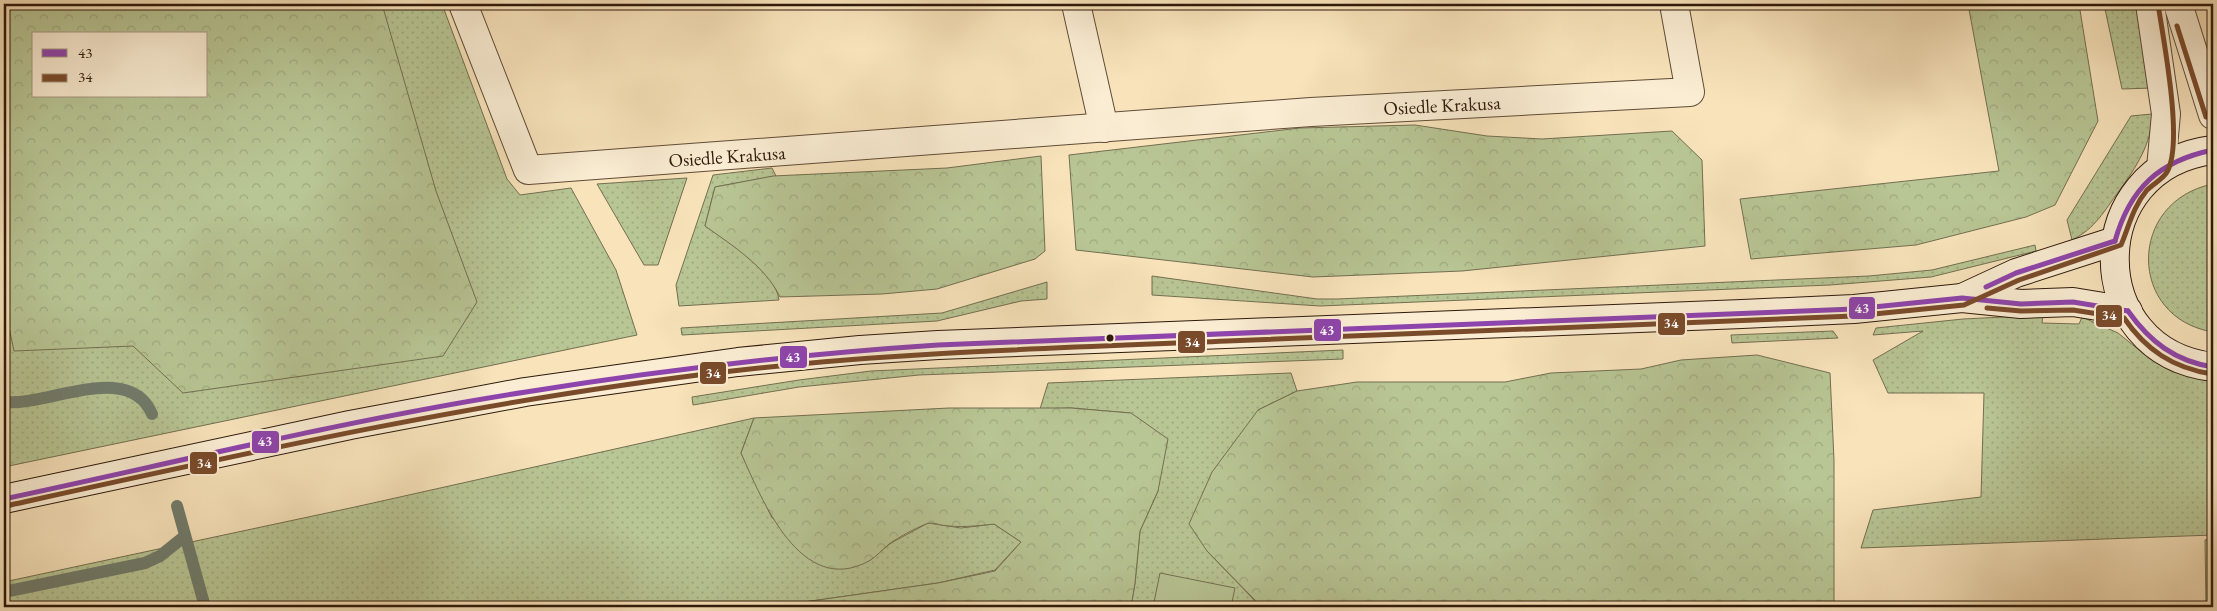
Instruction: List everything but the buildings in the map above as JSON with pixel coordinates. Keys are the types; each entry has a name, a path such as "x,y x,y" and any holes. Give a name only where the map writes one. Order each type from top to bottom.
{"main road":[{"name":"Osiedle Krakusa","path":"463,4 528,170 1311,112 1690,92 1674,4"},
{"path":"1076,4 1104,128"},
{"path":"2150,4 2166,114 2161,168"},
{"path":"2178,4 2213,114"},
{"path":"2213,150 2185,155 2161,168 2142,185 2127,205 2115,241 2116,277 2128,311 2143,333 2164,350 2188,362 2213,367"},
{"path":"1962,298 2016,273 2115,241"},
{"path":"4,499 350,424 525,392 696,366 812,354 938,345 1810,311 1962,298 2021,304 2073,302 2101,305 2128,311"}],"green space":[{"path":"4,4 442,4 507,179 520,195 571,188 616,270 637,335 4,467"},
{"path":"4,4 382,4 436,191 477,302 443,356 183,393 133,346 14,351 4,303"},
{"path":"1968,4 2079,4 2098,121 2055,205 2026,217 1916,245 1751,259 1740,199 1999,171"},
{"path":"2104,4 2139,4 2152,88 2122,89"},
{"path":"2152,114 2146,145 2131,173 2099,218 2087,230 2072,240 2067,220 2131,116"},
{"path":"1415,125 1487,136 1542,139 1672,131 1702,160 1705,246 1462,271 1313,277 1076,250 1069,155 1300,128"},
{"path":"1041,156 1045,251 1035,259 937,289 882,294 780,297 774,286 757,266 705,226 715,187 773,176 947,168"},
{"path":"772,168 776,176 715,187 705,226 760,268 776,289 779,300 679,306 676,285 713,175"},
{"path":"687,178 658,265 644,265 597,184"},
{"path":"2213,184 2213,332 2185,322 2165,305 2153,284 2148,259 2153,235 2165,212 2185,195"},
{"path":"2035,245 2036,251 1931,277 1830,285 1320,306 1152,295 1152,276 1317,299 1337,299 1869,276 1932,270"},
{"path":"1047,282 1047,299 1021,301 937,321 682,335 681,328 942,313"},
{"path":"2043,315 2042,323 2079,324 2082,317 2118,333 2150,359 2171,371 2213,382 2213,535 1861,548 1873,510 1981,497 1984,393 1888,393 1873,360 1923,331 1873,335 1876,328 1963,319"},
{"path":"1833,331 1838,338 1732,343 1731,335"},
{"path":"1343,350 1343,359 919,375 799,387 693,405 692,397 871,371"},
{"path":"1757,355 1830,373 1834,460 1834,607 1253,607 1255,600 1207,551 1189,524 1212,472 1258,410 1297,391 1357,382 1505,382 1551,373 1641,369 1681,360"},
{"path":"1291,373 1297,391 1258,410 1207,551 1255,601 1253,607 1131,607 1140,531 1158,491 1130,413 1071,408 1040,409 1048,383"},
{"path":"949,408 1071,408 1131,413 1168,439 1158,491 1140,531 1131,607 797,607 804,602 938,583 995,571 1021,542 994,524 961,527 930,523 897,539 869,561 845,569 823,566 804,555 787,538 760,495 741,453 754,418"},
{"path":"754,418 741,453 772,518 869,561 891,543 928,523 961,528 994,524 1021,542 995,570 938,583 804,602 797,607 4,607 4,582 355,507"},
{"path":"2213,538 2213,607 2206,607 2205,540"},
{"path":"1160,573 1235,588 1231,607 1153,607"}],"waterway":[{"path":"4,402 22,402 106,388 125,390 141,398 152,414"},
{"path":"177,506 205,607"},
{"path":"4,592 145,563 160,556 185,536"}],"transit line":[{"name":"34","path":"6,506 277,447 458,412 549,396 732,371 918,355 1854,316 1964,305 2019,280 2121,245 2138,203 2147,190 2165,175 2172,158 2173,115 2171,90 2158,4"},
{"name":"34","path":"2177,26 2206,117"},
{"name":"43","path":"2115,241 2129,206 2149,180 2177,161 2213,150"},
{"name":"43","path":"1986,287 2016,273 2115,241"},
{"name":"43","path":"4,499 330,428 460,403 629,377 835,353 938,345 1854,309 1962,298 2021,304 2073,302 2128,311"},
{"name":"34","path":"1987,308 2021,311 2073,310 2124,318 2132,329 2162,356 2185,367 2212,374"},
{"name":"43","path":"2128,311 2145,332 2164,348 2187,360 2213,367"}]}
